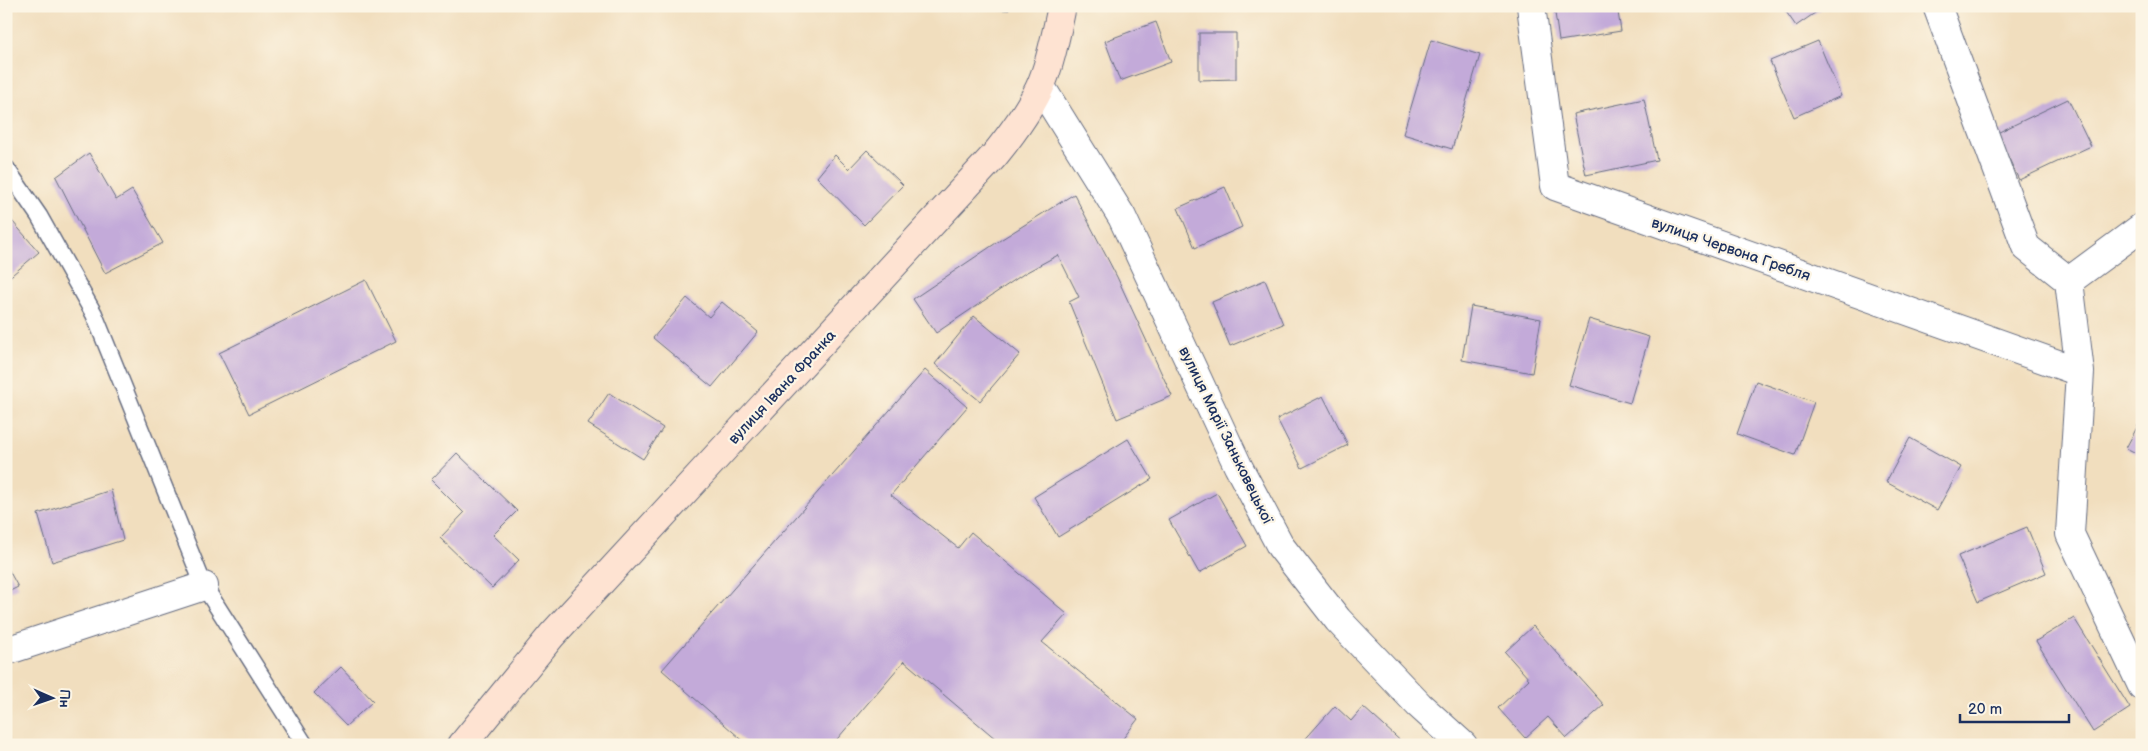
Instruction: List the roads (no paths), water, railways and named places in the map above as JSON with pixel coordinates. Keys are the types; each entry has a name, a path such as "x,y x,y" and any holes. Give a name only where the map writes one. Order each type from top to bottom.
{"main road":[{"name":"вулиця Івана Франка","path":"462,745 552,635 994,156 1019,125 1040,87 1057,31 1062,6"}],"street":[{"name":"вулиця Червона Гребля","path":"1531,6 1555,186 2080,372"},
{"path":"1937,6 2026,247 2069,281 2080,372 2070,534 2142,686"},
{"name":"вулиця Марії Заньковецької","path":"1040,87 1122,217 1238,466 1281,547 1338,620 1419,705 1463,745"},
{"path":"2069,281 2142,227"},
{"path":"6,651 204,586"}],"lane":[{"path":"6,168 39,216 94,314 204,586 305,745"}]}
